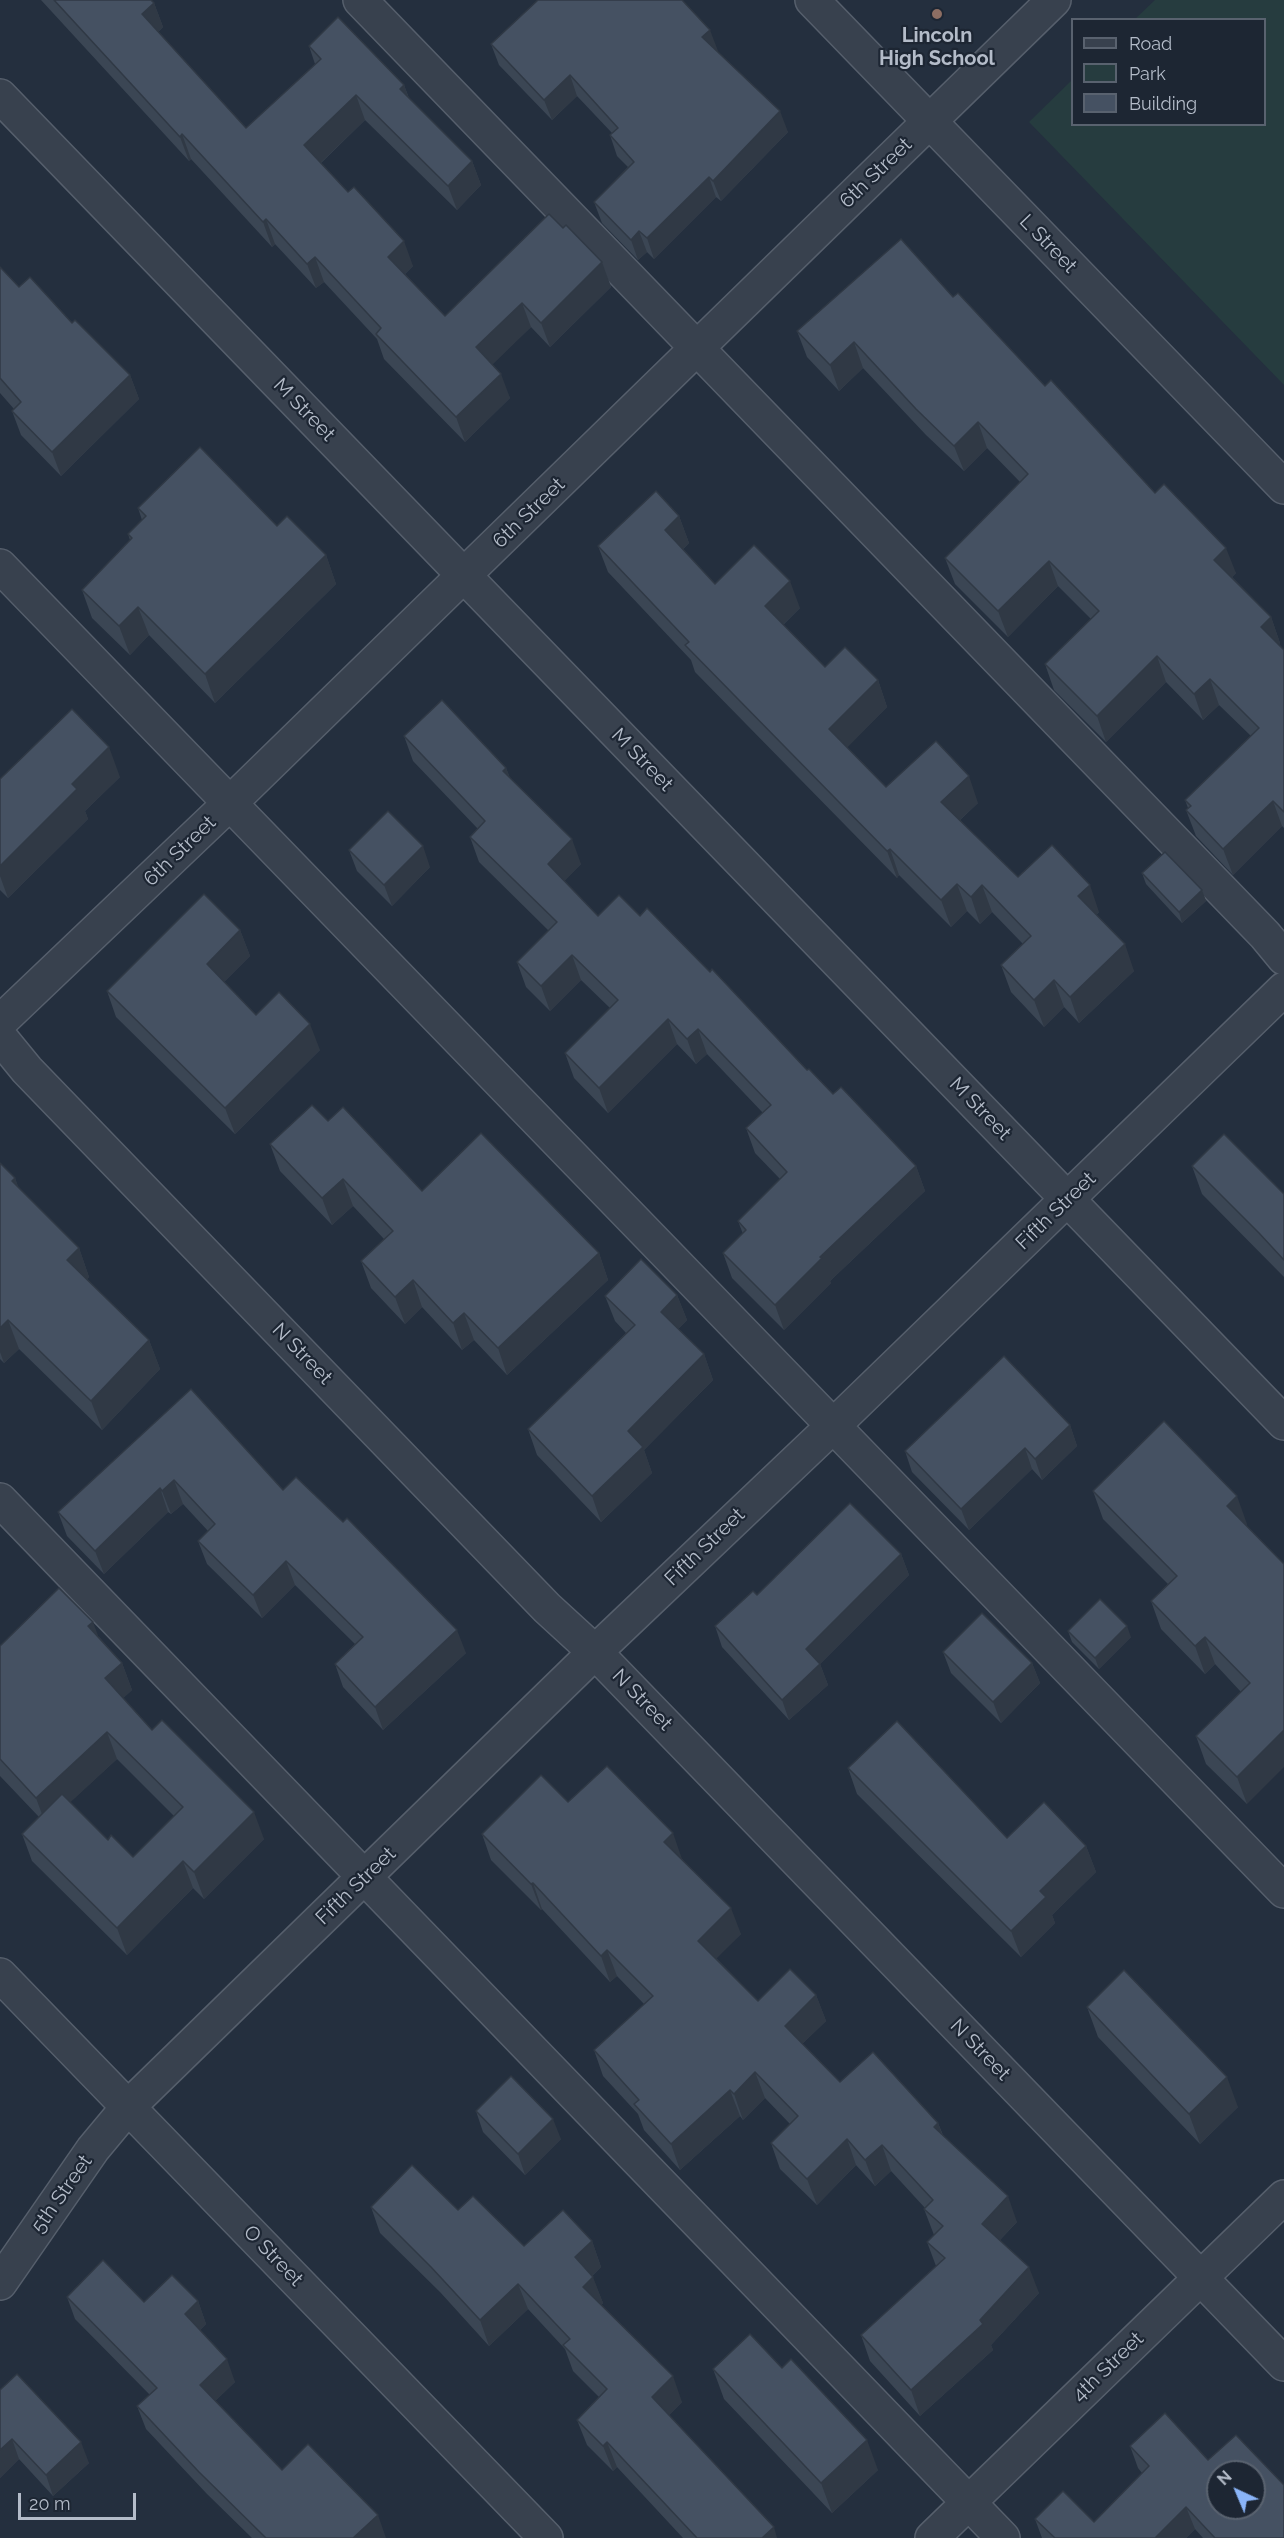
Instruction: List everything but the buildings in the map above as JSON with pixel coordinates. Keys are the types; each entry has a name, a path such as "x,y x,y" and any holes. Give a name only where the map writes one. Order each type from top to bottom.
{"street":[{"path":"360,0 1257,927 1284,958"},
{"name":"L Street","path":"812,0 1284,487"},
{"name":"6th Street","path":"0,1022 230,803 1054,0"},
{"name":"M Street","path":"0,96 1284,1423"},
{"path":"0,566 1284,1891"},
{"name":"Fifth Street","path":"128,2107 595,1652 833,1426 1284,990"},
{"name":"N Street","path":"0,1037 27,1070 523,1582 595,1652 1284,2364"},
{"path":"0,1500 1003,2538"},
{"name":"O Street","path":"0,1975 546,2538"},
{"name":"5th Street","path":"0,2283 93,2149 128,2107"},
{"name":"4th Street","path":"932,2538 1284,2197"}],"green space":[{"path":"1155,0 1284,0 1284,385 1029,122 1071,81 1071,126 1266,126 1266,18 1136,18"}],"place":[{"name":"Lincoln High School","path":"937,14"}]}
